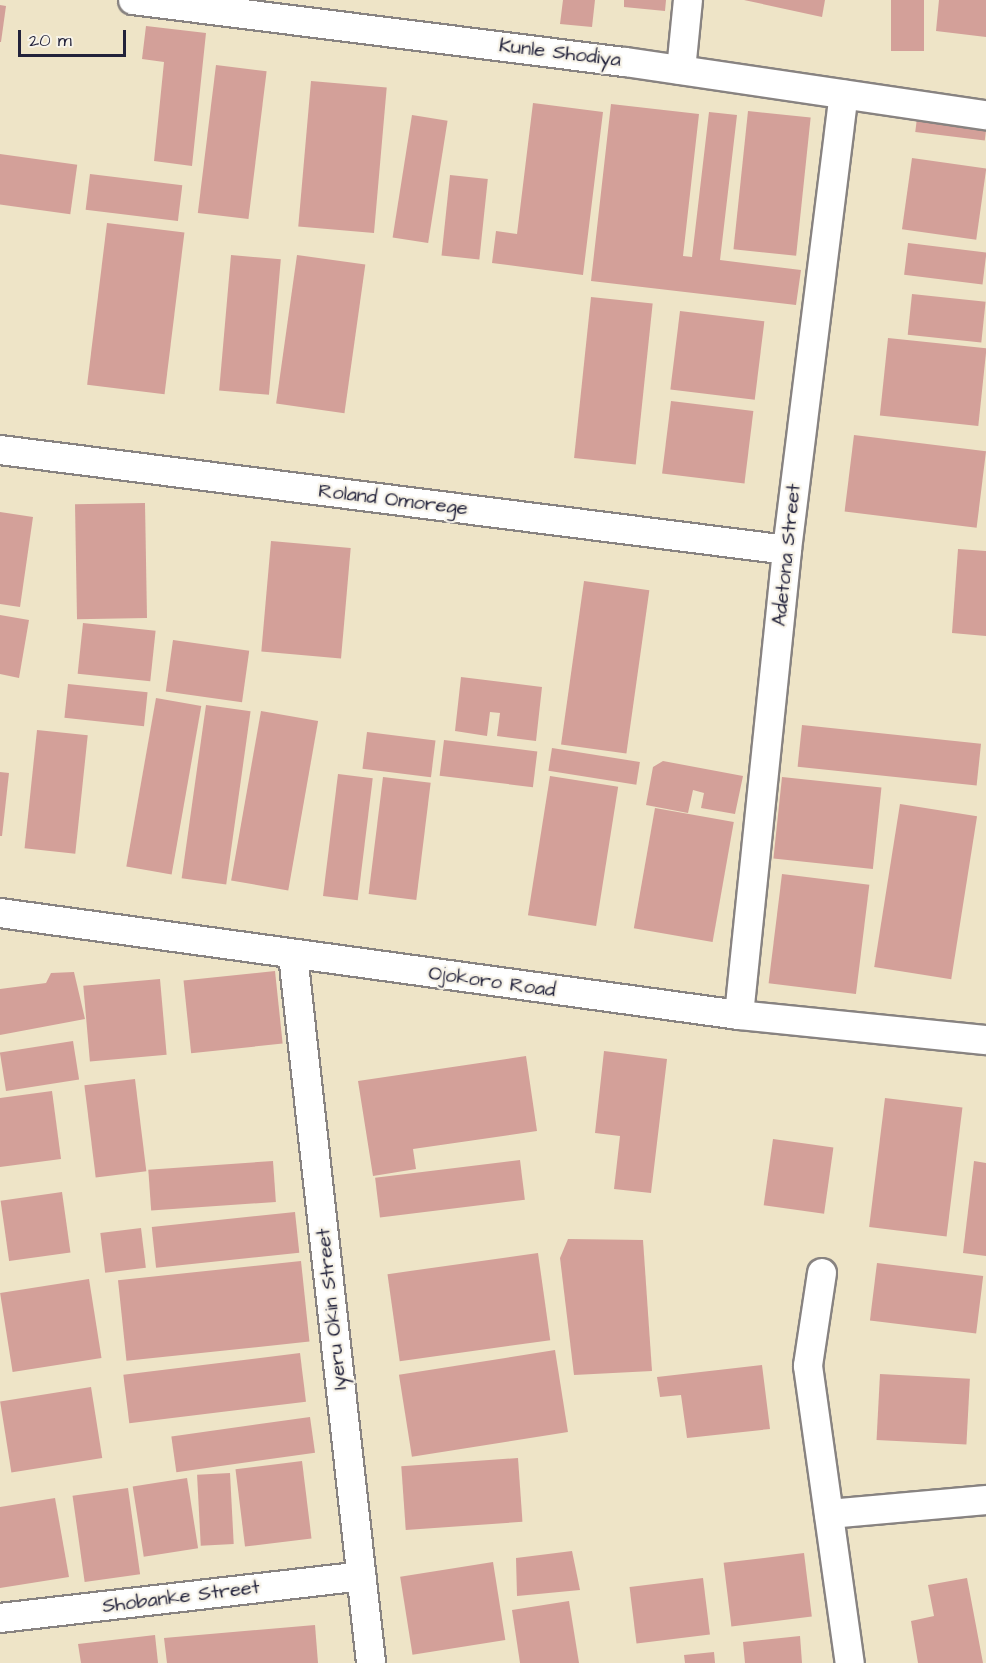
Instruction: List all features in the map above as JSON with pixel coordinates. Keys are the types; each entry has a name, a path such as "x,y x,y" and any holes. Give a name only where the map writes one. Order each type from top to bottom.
{"street":[{"name":"Kunle Shodiya","path":"133,0 222,4 986,115"},
{"path":"681,70 688,0"},
{"name":"Adetona Street","path":"739,1015 787,550 844,95"},
{"name":"Roland Omorege","path":"0,450 787,550"},
{"name":"Ojokoro Road","path":"0,913 739,1015 986,1040"},
{"name":"Iyeru Okin Street","path":"292,955 371,1663"},
{"path":"822,1273 808,1366 850,1663"},
{"path":"829,1514 986,1500"},
{"name":"Shobanke Street","path":"0,1618 362,1576"}],"building":[{"path":"563,0 595,0 592,27 560,24"},
{"path":"624,0 666,0 665,11 624,7"},
{"path":"744,0 825,0 822,17"},
{"path":"891,0 924,0 924,51 891,51"},
{"path":"939,0 986,0 986,37 936,31"},
{"path":"0,5 6,6 1,42 0,42"},
{"path":"146,26 206,33 192,166 154,161 164,62 142,59"},
{"path":"216,65 267,71 248,219 198,213"},
{"path":"311,81 387,88 374,233 298,226"},
{"path":"533,103 603,112 583,275 492,263 496,231 517,234"},
{"path":"611,104 699,114 683,256 692,257 709,112 737,115 720,260 801,270 796,305 591,281"},
{"path":"748,111 811,118 796,256 733,249"},
{"path":"412,115 448,121 428,243 393,237"},
{"path":"917,118 986,126 985,140 915,132"},
{"path":"0,154 77,165 70,214 0,204"},
{"path":"912,158 986,168 976,240 902,229"},
{"path":"90,174 182,185 178,221 86,210"},
{"path":"450,175 488,179 479,260 442,256"},
{"path":"107,223 184,233 165,394 87,385"},
{"path":"908,243 986,253 983,284 904,275"},
{"path":"231,255 281,259 269,395 219,390"},
{"path":"297,255 365,265 344,413 276,404"},
{"path":"912,294 986,302 981,343 908,335"},
{"path":"591,297 653,303 636,465 574,458"},
{"path":"680,311 764,321 755,400 670,389"},
{"path":"888,338 986,348 978,426 880,416"},
{"path":"671,401 753,411 744,484 662,473"},
{"path":"854,435 986,451 977,528 845,511"},
{"path":"145,503 147,618 77,619 75,504"},
{"path":"0,512 33,517 20,607 0,604"},
{"path":"271,541 351,548 341,659 261,652"},
{"path":"958,549 986,551 986,636 952,633"},
{"path":"584,581 649,590 626,754 561,744"},
{"path":"0,615 29,620 19,678 0,674"},
{"path":"83,623 156,631 150,681 78,674"},
{"path":"173,640 249,651 242,702 166,691"},
{"path":"461,677 542,687 536,741 497,736 500,713 490,712 487,736 455,731"},
{"path":"68,684 148,692 144,726 64,718"},
{"path":"156,698 201,706 172,874 126,866"},
{"path":"206,705 251,711 226,885 182,878"},
{"path":"261,711 318,721 288,890 231,880"},
{"path":"802,725 981,744 977,786 798,767"},
{"path":"37,730 88,735 75,854 25,848"},
{"path":"367,732 435,740 431,777 362,769"},
{"path":"444,740 537,751 533,787 440,776"},
{"path":"552,748 640,762 636,785 548,771"},
{"path":"663,761 743,776 735,814 701,808 704,793 693,790 688,813 646,805 653,767"},
{"path":"0,772 9,773 2,836 0,836"},
{"path":"338,774 373,778 358,900 323,896"},
{"path":"550,776 618,787 596,926 528,915"},
{"path":"383,777 431,783 416,900 369,894"},
{"path":"782,777 881,787 873,869 773,859"},
{"path":"900,804 977,816 951,979 874,967"},
{"path":"655,808 734,822 713,942 634,928"},
{"path":"782,874 869,885 856,994 769,983"},
{"path":"275,971 283,1044 191,1053 184,981"},
{"path":"74,972 85,1019 0,1035 0,989 46,983 51,973"},
{"path":"160,979 167,1055 90,1061 83,986"},
{"path":"73,1041 79,1080 6,1091 0,1053"},
{"path":"604,1051 667,1059 651,1193 614,1189 620,1136 595,1133"},
{"path":"526,1056 537,1131 413,1149 416,1169 373,1176 358,1081"},
{"path":"135,1079 146,1171 96,1178 84,1085"},
{"path":"52,1091 61,1159 0,1167 0,1098"},
{"path":"885,1098 962,1108 947,1237 869,1227"},
{"path":"773,1139 833,1147 824,1214 764,1205"},
{"path":"520,1160 525,1200 380,1217 375,1178"},
{"path":"273,1161 276,1202 151,1211 148,1170"},
{"path":"974,1161 986,1163 986,1256 963,1253"},
{"path":"62,1192 70,1252 9,1261 1,1201"},
{"path":"295,1212 299,1253 156,1268 152,1227"},
{"path":"141,1228 146,1268 105,1273 100,1233"},
{"path":"568,1239 643,1240 652,1371 574,1375 560,1258"},
{"path":"538,1253 550,1340 400,1361 387,1274"},
{"path":"301,1261 309,1342 126,1361 118,1280"},
{"path":"877,1263 983,1276 976,1334 870,1321"},
{"path":"89,1279 102,1358 13,1372 0,1293"},
{"path":"555,1350 568,1432 412,1457 399,1375"},
{"path":"300,1353 306,1402 129,1423 123,1375"},
{"path":"762,1365 770,1429 687,1438 681,1395 660,1397 657,1377"},
{"path":"880,1374 970,1379 966,1445 877,1440"},
{"path":"91,1387 102,1458 11,1473 0,1401"},
{"path":"310,1417 315,1453 176,1472 171,1436"},
{"path":"518,1458 522,1522 406,1530 401,1466"},
{"path":"302,1461 312,1538 245,1547 235,1469"},
{"path":"230,1473 234,1544 201,1546 197,1475"},
{"path":"187,1478 198,1548 144,1557 133,1487"},
{"path":"128,1488 140,1574 85,1582 73,1496"},
{"path":"55,1498 69,1577 0,1588 0,1507"},
{"path":"572,1551 580,1590 517,1596 516,1558"},
{"path":"804,1553 812,1617 731,1626 724,1563"},
{"path":"493,1562 505,1640 413,1655 400,1577"},
{"path":"703,1578 710,1635 636,1644 630,1587"},
{"path":"967,1578 983,1663 918,1663 911,1621 934,1616 928,1585"},
{"path":"569,1601 579,1663 520,1663 512,1610"},
{"path":"315,1625 318,1663 167,1663 164,1638"},
{"path":"155,1635 158,1663 81,1663 78,1644"},
{"path":"800,1636 802,1663 745,1663 743,1642"},
{"path":"714,1652 715,1663 685,1663 684,1655"}]}
